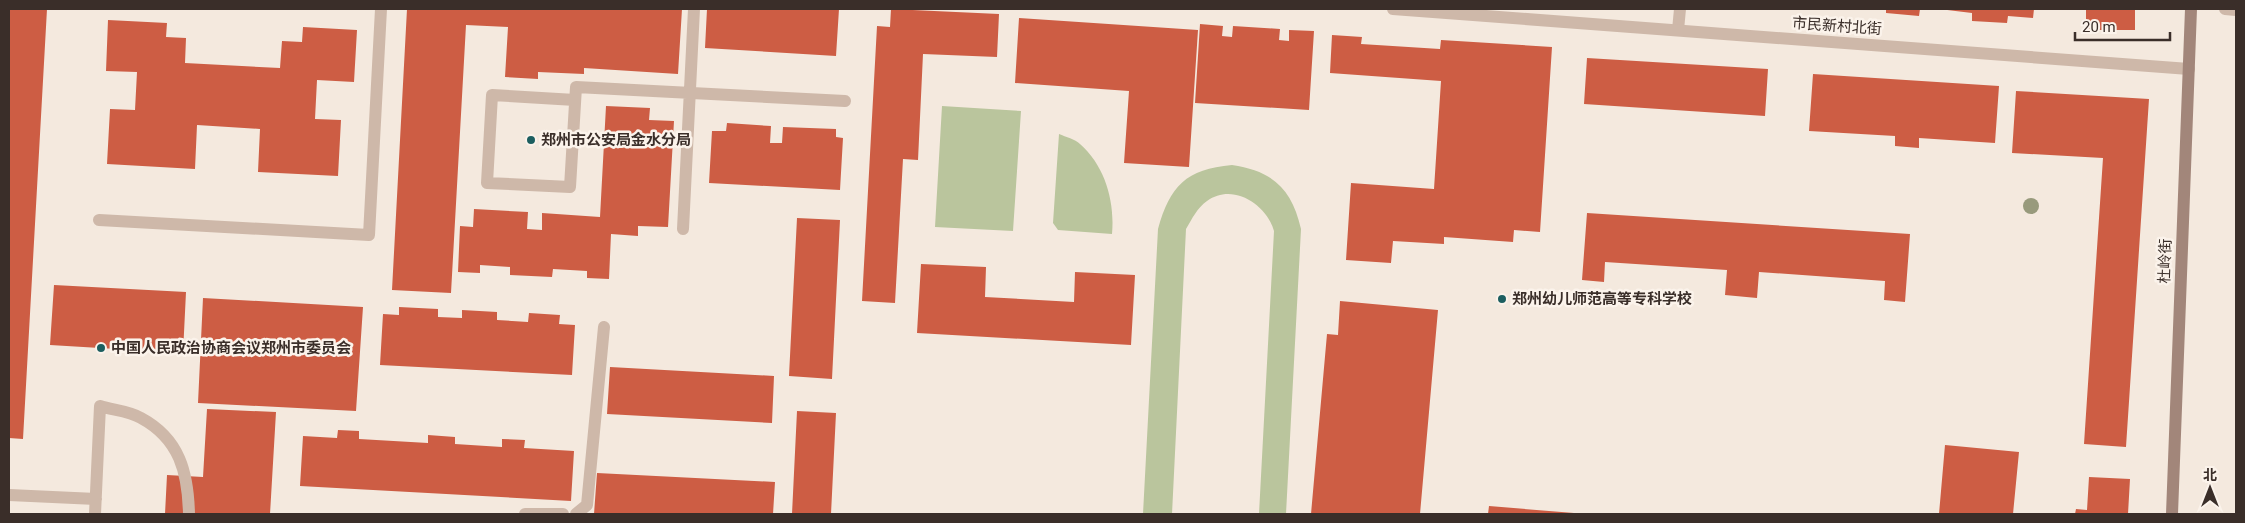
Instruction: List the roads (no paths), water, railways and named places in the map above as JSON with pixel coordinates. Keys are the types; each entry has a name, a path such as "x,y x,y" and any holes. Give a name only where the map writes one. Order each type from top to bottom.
{"street":[{"path":"99,220 369,235 381,9"},
{"path":"683,229 694,9"},
{"name":"市民新村北街","path":"1393,9 2188,69"},
{"path":"1678,30 1680,9"},
{"name":"杜岭街","path":"2172,514 2191,9"},
{"path":"2225,9 2236,10"},
{"path":"575,100 492,95 487,183 570,187 576,87 845,101"},
{"path":"576,514 588,505 604,327"},
{"path":"95,514 100,406 140,417 160,431 178,454 188,486 189,514"},
{"path":"9,495 96,499"},
{"path":"525,514 563,514"}],"place":[{"name":"郑州市公安局金水分局","path":"531,140"},
{"name":"郑州幼儿师范高等专科学校","path":"1502,299"},
{"name":"中国人民政治协商会议郑州市委员会","path":"101,348"}]}
